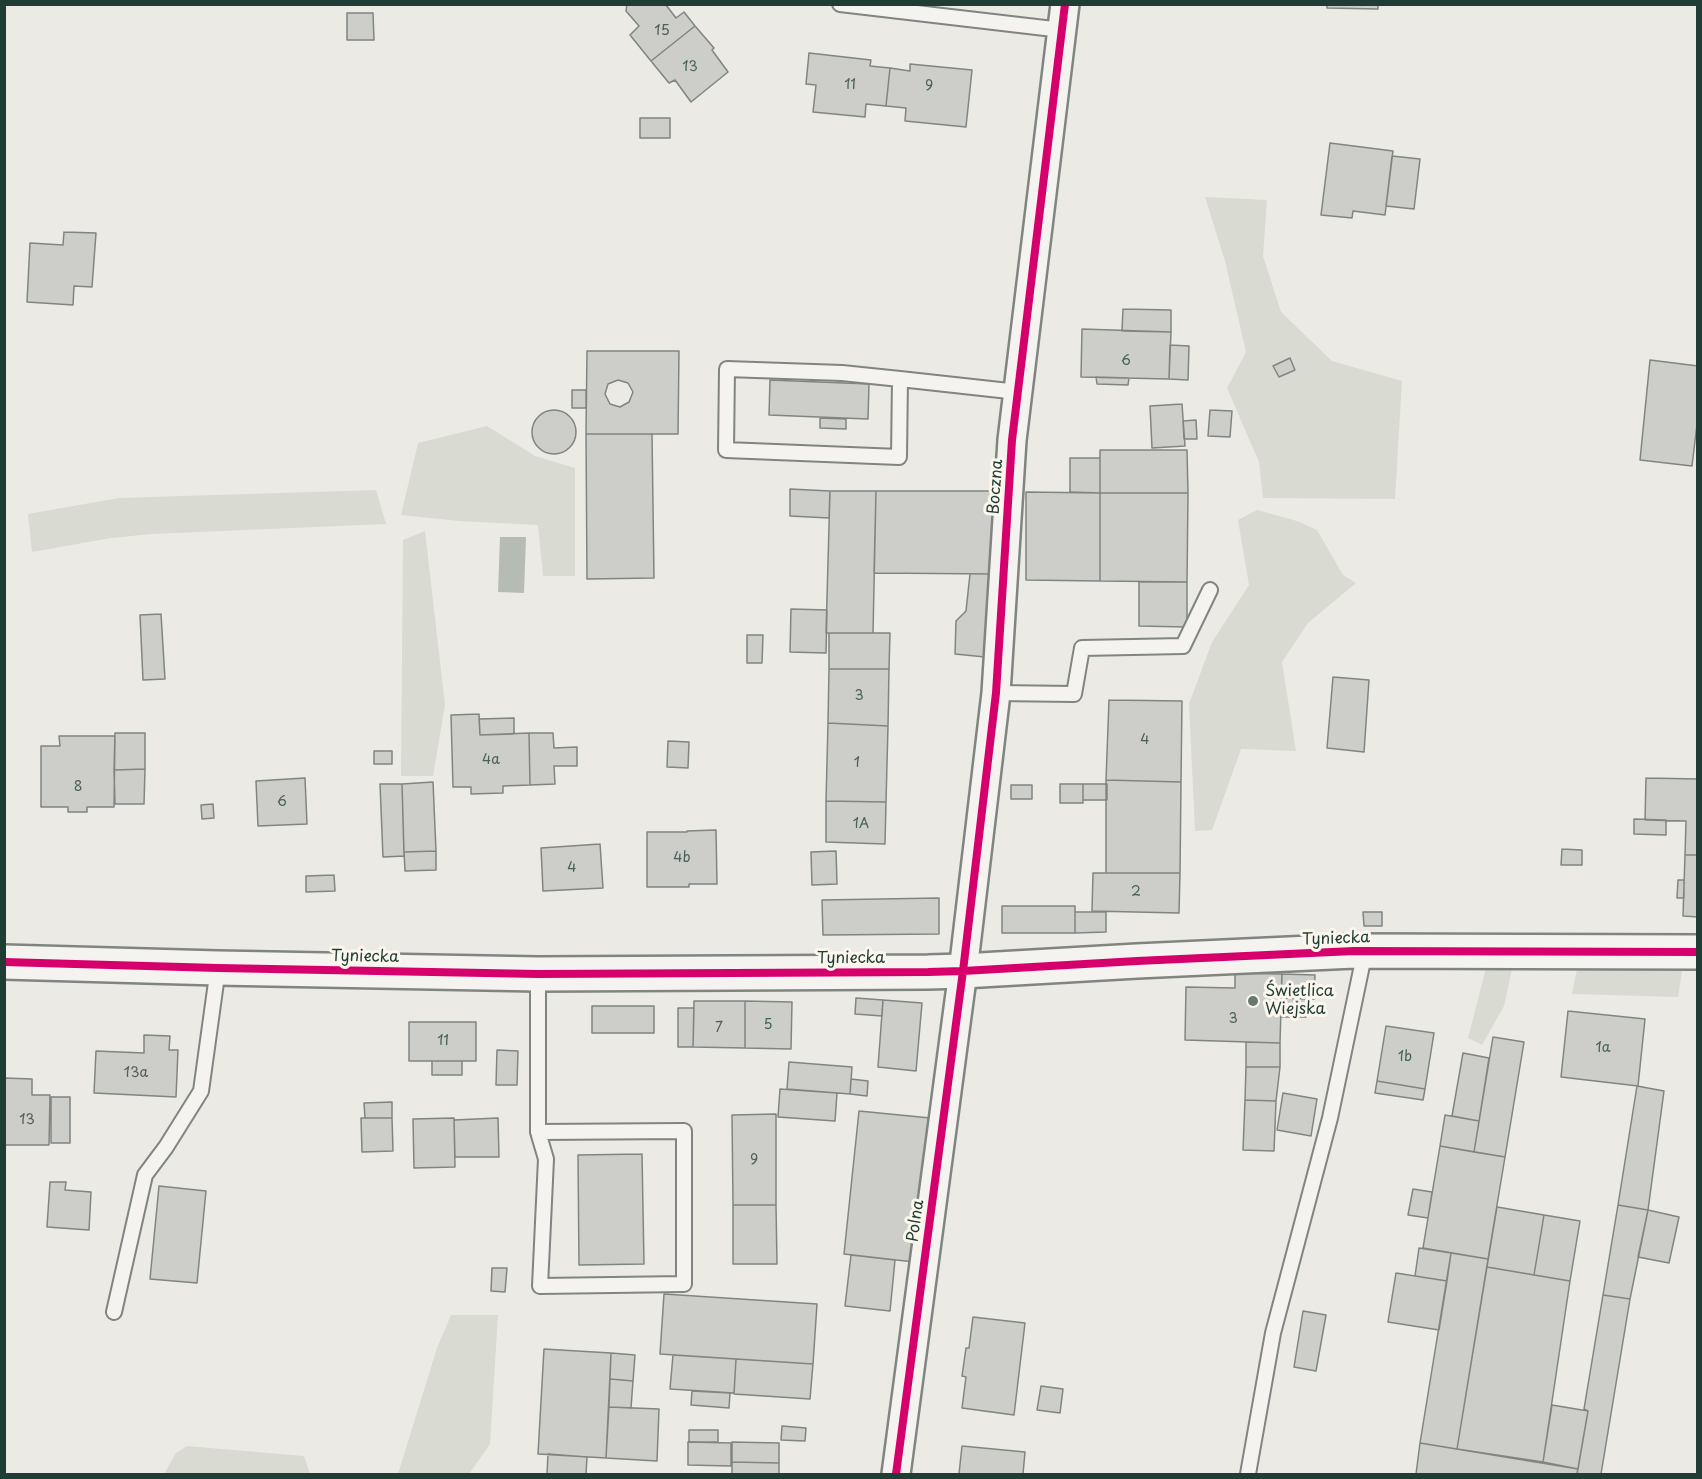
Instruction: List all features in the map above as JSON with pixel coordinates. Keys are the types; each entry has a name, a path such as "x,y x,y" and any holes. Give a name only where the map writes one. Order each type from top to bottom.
{"street":[{"name":"Boczna","path":"963,971 996,693 1012,440 1063,17"},
{"name":"Tyniecka","path":"4,962 538,974 963,971 1365,951 1698,952"},
{"name":"Polna","path":"896,1474 963,971"}],"lane":[{"path":"840,4 1063,17"},
{"path":"900,379 899,457 726,450 727,369 842,373 900,379 1018,392"},
{"path":"996,693 1074,694 1082,648 1183,646 1210,590"},
{"path":"1248,1474 1274,1333 1330,1118 1365,951"},
{"path":"114,1312 145,1175 166,1147 201,1091 218,968"},
{"path":"538,974 538,1132 546,1159 540,1286 684,1284 684,1131 538,1132"}],"shaded area":[{"path":"1205,197 1267,200 1263,256 1281,312 1332,361 1402,381 1395,499 1263,498 1259,462 1227,388 1246,352 1225,261"},
{"path":"487,426 535,456 575,468 575,576 543,576 538,525 401,515 418,443"},
{"path":"376,490 386,524 152,534 111,538 32,552 28,514 119,498"},
{"path":"1257,510 1297,521 1317,530 1343,575 1356,583 1308,623 1282,662 1296,751 1241,749 1212,830 1195,831 1189,704 1212,642 1249,585 1238,520"},
{"path":"425,531 445,705 433,776 401,776 403,540"},
{"path":"500,537 526,537 524,593 498,592"},
{"path":"1487,964 1512,969 1504,1006 1482,1045 1468,1038"},
{"path":"1577,969 1682,971 1678,997 1572,994"},
{"path":"451,1315 498,1315 490,1444 469,1474 398,1474 437,1348"},
{"path":"187,1446 304,1456 310,1474 164,1474 176,1453"}],"building":[{"path":"627,4 666,5 676,18 684,12 695,26 651,61 630,35 639,26 626,11"},
{"path":"1327,4 1378,4 1378,9 1327,8"},
{"path":"347,13 373,13 374,40 347,40"},
{"path":"695,26 714,48 712,50 728,72 691,102 675,80 669,83 651,61"},
{"path":"809,53 871,60 870,66 890,68 886,106 866,104 865,117 813,112 816,85 806,84"},
{"path":"910,64 972,70 966,127 905,121 906,108 886,106 890,68 910,71"},
{"path":"640,118 670,118 670,138 640,138"},
{"path":"1330,143 1393,151 1385,215 1353,211 1352,218 1321,215"},
{"path":"1392,156 1420,159 1414,209 1386,206"},
{"path":"64,232 96,233 92,287 74,286 73,305 27,302 30,243 63,245"},
{"path":"1123,309 1171,310 1171,332 1122,331"},
{"path":"1082,329 1171,332 1169,379 1081,377"},
{"path":"1170,345 1189,346 1188,380 1169,379"},
{"path":"587,351 679,351 678,434 586,434","holes":["618,380 628,383 633,392 629,402 620,407 610,404 605,394 608,384"]},
{"path":"1290,358 1295,370 1279,377 1273,366"},
{"path":"1650,360 1698,366 1698,416 1692,466 1640,460"},
{"path":"1096,377 1129,378 1128,385 1097,384"},
{"path":"770,380 869,384 868,419 769,415"},
{"path":"572,390 586,390 586,408 572,408"},
{"path":"1182,404 1185,446 1152,448 1150,406"},
{"path":"554,410 563,411 570,416 575,423 575,441 570,448 563,453 554,454 545,453 538,448 533,441 532,432 533,423 538,416 545,411"},
{"path":"1210,410 1232,411 1230,437 1208,436"},
{"path":"820,418 846,419 846,429 820,428"},
{"path":"1196,420 1197,439 1184,439 1183,421"},
{"path":"586,434 652,434 654,578 587,579"},
{"path":"1100,450 1187,450 1188,493 1100,493"},
{"path":"1070,458 1100,458 1100,493 1070,492"},
{"path":"790,489 830,491 829,518 790,516"},
{"path":"830,491 876,491 873,633 826,633"},
{"path":"876,491 997,491 995,574 874,573"},
{"path":"1026,492 1100,493 1100,581 1026,580"},
{"path":"1100,493 1188,493 1187,582 1100,581"},
{"path":"970,574 995,574 985,657 955,654 956,621 966,611"},
{"path":"1139,582 1187,582 1187,627 1139,626"},
{"path":"791,609 827,610 826,653 790,652"},
{"path":"161,614 165,679 143,680 140,615"},
{"path":"829,633 890,633 889,669 829,669"},
{"path":"747,635 763,635 762,663 747,663"},
{"path":"829,669 889,669 888,726 828,723"},
{"path":"1333,677 1369,680 1364,752 1327,748"},
{"path":"1109,700 1182,701 1181,782 1106,780"},
{"path":"479,714 480,735 529,733 530,785 503,786 503,793 471,794 471,787 453,787 451,715"},
{"path":"514,718 514,734 480,735 479,719"},
{"path":"828,723 888,726 886,802 826,801"},
{"path":"115,733 145,733 145,769 114,770"},
{"path":"529,733 553,733 554,748 577,747 577,766 554,766 555,784 530,785"},
{"path":"59,736 115,736 114,807 87,807 87,812 68,812 68,807 41,807 41,746 60,746"},
{"path":"668,741 689,742 688,768 667,767"},
{"path":"374,751 392,751 392,764 374,764"},
{"path":"145,769 144,804 115,804 114,770"},
{"path":"305,778 307,824 258,826 256,781"},
{"path":"1646,778 1698,779 1698,855 1685,855 1686,821 1645,820"},
{"path":"1106,780 1181,782 1180,873 1106,873"},
{"path":"433,782 436,851 404,852 402,784"},
{"path":"380,784 402,784 404,856 383,857"},
{"path":"1060,784 1083,784 1083,803 1060,803"},
{"path":"1083,784 1107,784 1107,800 1083,800"},
{"path":"1011,785 1032,785 1032,799 1011,799"},
{"path":"826,801 886,802 885,844 826,842"},
{"path":"213,804 214,818 202,819 201,805"},
{"path":"1634,819 1666,820 1666,835 1634,834"},
{"path":"716,830 717,884 647,887 647,832"},
{"path":"600,844 603,888 543,891 541,848"},
{"path":"1562,849 1582,850 1582,865 1561,865"},
{"path":"436,851 436,870 405,871 404,852"},
{"path":"836,851 837,884 812,885 811,852"},
{"path":"1685,855 1698,855 1698,917 1683,916"},
{"path":"1093,873 1180,873 1179,913 1092,911"},
{"path":"334,875 335,891 306,892 306,876"},
{"path":"1678,880 1684,880 1684,898 1677,898"},
{"path":"939,898 939,934 823,935 822,900"},
{"path":"1002,906 1075,906 1075,933 1002,933"},
{"path":"1075,912 1106,912 1106,932 1075,933"},
{"path":"1363,912 1382,912 1382,926 1364,926"},
{"path":"1235,973 1282,974 1280,1043 1185,1040 1186,987 1235,988"},
{"path":"1282,974 1315,975 1314,999 1281,998"},
{"path":"856,998 883,1000 882,1016 855,1014"},
{"path":"1281,998 1307,999 1306,1017 1281,1017"},
{"path":"883,1000 922,1003 916,1071 878,1067"},
{"path":"694,1001 745,1001 745,1048 693,1047"},
{"path":"745,1001 792,1002 791,1049 745,1048"},
{"path":"592,1006 654,1006 654,1033 592,1033"},
{"path":"678,1008 694,1008 693,1047 678,1047"},
{"path":"1568,1011 1645,1019 1638,1086 1561,1077"},
{"path":"409,1022 476,1022 476,1061 409,1061"},
{"path":"1386,1026 1434,1033 1425,1089 1377,1081"},
{"path":"144,1035 170,1036 169,1050 178,1050 176,1097 94,1093 96,1051 144,1053"},
{"path":"1493,1037 1524,1042 1505,1157 1474,1152"},
{"path":"1246,1042 1280,1043 1280,1067 1246,1067"},
{"path":"497,1050 518,1051 517,1085 496,1085"},
{"path":"1463,1053 1489,1058 1479,1121 1452,1116"},
{"path":"432,1061 462,1061 462,1075 432,1075"},
{"path":"789,1062 852,1067 850,1094 787,1089"},
{"path":"1246,1067 1280,1067 1276,1101 1245,1100"},
{"path":"4,1078 32,1079 32,1095 50,1095 49,1145 4,1145"},
{"path":"851,1079 868,1081 867,1096 850,1094"},
{"path":"1377,1081 1425,1089 1423,1100 1375,1093"},
{"path":"1637,1086 1664,1091 1648,1210 1618,1205"},
{"path":"780,1089 837,1093 835,1121 778,1117"},
{"path":"1283,1093 1317,1099 1311,1136 1277,1130"},
{"path":"51,1097 70,1097 70,1143 51,1143"},
{"path":"1245,1100 1276,1101 1274,1151 1243,1150"},
{"path":"392,1102 392,1118 365,1118 364,1103"},
{"path":"859,1111 930,1118 914,1262 844,1254"},
{"path":"776,1114 776,1205 733,1205 732,1115"},
{"path":"1445,1115 1479,1121 1474,1152 1440,1146"},
{"path":"361,1118 392,1118 393,1151 362,1152"},
{"path":"454,1118 455,1167 414,1168 413,1119"},
{"path":"498,1118 499,1157 455,1157 454,1120"},
{"path":"1440,1146 1505,1157 1488,1259 1423,1248"},
{"path":"642,1154 644,1264 579,1265 578,1155"},
{"path":"50,1182 66,1182 65,1190 91,1192 89,1230 47,1227"},
{"path":"159,1186 206,1191 197,1283 150,1279"},
{"path":"1413,1189 1432,1192 1428,1218 1408,1215"},
{"path":"733,1205 776,1205 777,1264 733,1264"},
{"path":"1618,1205 1648,1210 1630,1299 1603,1295"},
{"path":"1497,1207 1544,1215 1534,1275 1487,1267"},
{"path":"1648,1210 1679,1217 1669,1263 1638,1257"},
{"path":"1544,1215 1580,1221 1570,1281 1534,1275"},
{"path":"1419,1248 1451,1253 1447,1281 1415,1276"},
{"path":"1451,1253 1488,1259 1457,1449 1420,1443"},
{"path":"851,1255 895,1260 890,1311 845,1306"},
{"path":"1487,1267 1570,1281 1543,1462 1457,1449"},
{"path":"492,1268 507,1268 505,1292 491,1291"},
{"path":"1396,1273 1447,1281 1439,1330 1388,1322"},
{"path":"664,1294 817,1304 813,1364 660,1354"},
{"path":"1603,1295 1630,1299 1601,1474 1577,1474 1588,1411 1584,1409"},
{"path":"1303,1311 1326,1315 1316,1371 1294,1367"},
{"path":"973,1317 1025,1323 1014,1415 962,1408 966,1377 962,1376"},
{"path":"544,1349 611,1353 606,1458 538,1454"},
{"path":"611,1353 635,1355 633,1381 610,1379"},
{"path":"673,1355 736,1359 734,1393 670,1389"},
{"path":"736,1359 813,1364 810,1399 734,1394"},
{"path":"610,1379 633,1381 631,1408 609,1407"},
{"path":"1041,1386 1063,1389 1060,1413 1037,1410"},
{"path":"692,1391 730,1393 729,1408 691,1405"},
{"path":"1552,1405 1588,1411 1578,1469 1543,1462"},
{"path":"609,1407 659,1409 657,1461 606,1458"},
{"path":"782,1426 806,1428 805,1441 781,1440"},
{"path":"689,1430 718,1430 718,1442 689,1442"},
{"path":"688,1442 731,1443 731,1466 688,1465"},
{"path":"732,1442 779,1443 779,1463 732,1462"},
{"path":"1420,1443 1578,1469 1577,1474 1416,1474"},
{"path":"962,1446 1025,1452 1023,1474 959,1474"},
{"path":"548,1454 587,1457 586,1474 547,1474"},
{"path":"732,1462 779,1463 779,1474 732,1474"}],"cycle path":[{"path":"896,1474 963,971 996,693 1012,440 1065,4"},
{"path":"4,962 538,974 928,972 1354,951 1698,952"}],"place":[{"name":"Świetlica Wiejska","path":"1253,1001"}]}
